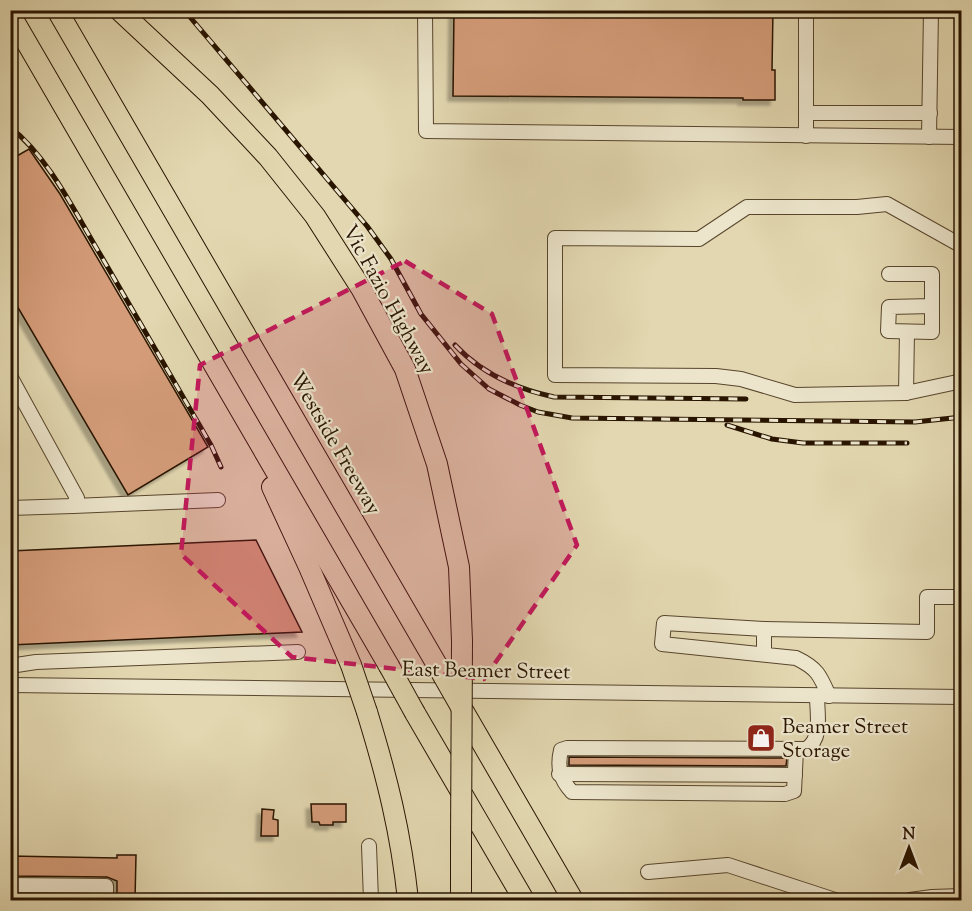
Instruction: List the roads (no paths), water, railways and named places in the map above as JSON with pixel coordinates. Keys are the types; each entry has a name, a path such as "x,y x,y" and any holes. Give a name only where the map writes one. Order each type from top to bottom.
{"highway":[{"name":"Westside Freeway","path":"57,10 573,900"},
{"name":"Vic Fazio Highway","path":"119,10 210,95 268,157 302,199 361,288 405,369 437,464 459,567 462,641 461,900"},
{"path":"10,14 524,900"},
{"path":"231,394 351,665 385,769 398,822 408,900"}],"street":[{"path":"425,10 426,131 962,137"},
{"path":"806,10 806,136"},
{"path":"929,137 931,10"},
{"path":"806,113 930,113"},
{"path":"962,246 887,204 857,207 747,207 699,239 555,238 555,375 716,376 741,379 795,395 906,393 962,381"},
{"path":"889,274 932,274 932,306 932,332 888,331 889,307 932,306"},
{"path":"906,393 908,332"},
{"path":"10,376 78,498 73,506"},
{"path":"10,508 218,500"},
{"path":"796,750 794,791 785,794 572,792 559,774 561,750 567,748 796,750 813,745 817,737 823,696 820,674 810,665 796,658 662,644 664,623 764,629 927,632 927,597 962,597"},
{"path":"764,629 764,654"},
{"path":"10,666 36,662 298,652"},
{"name":"East Beamer Street","path":"10,685 962,697"},
{"path":"369,846 371,900"},
{"path":"648,872 728,865 816,897 835,900"},
{"path":"10,885 106,886 106,900"},
{"path":"910,900 962,896"}],"railway":[{"path":"184,10 367,226 391,259 421,314 461,364 489,389 538,412 572,418 915,422 962,417"},
{"path":"10,127 37,154 60,186 211,445 221,467"},
{"path":"455,345 488,372 526,389 554,397 746,399"},
{"path":"727,425 772,439 803,443 907,443"}],"place":[{"name":"Beamer Street Storage","path":"761,738"}]}
